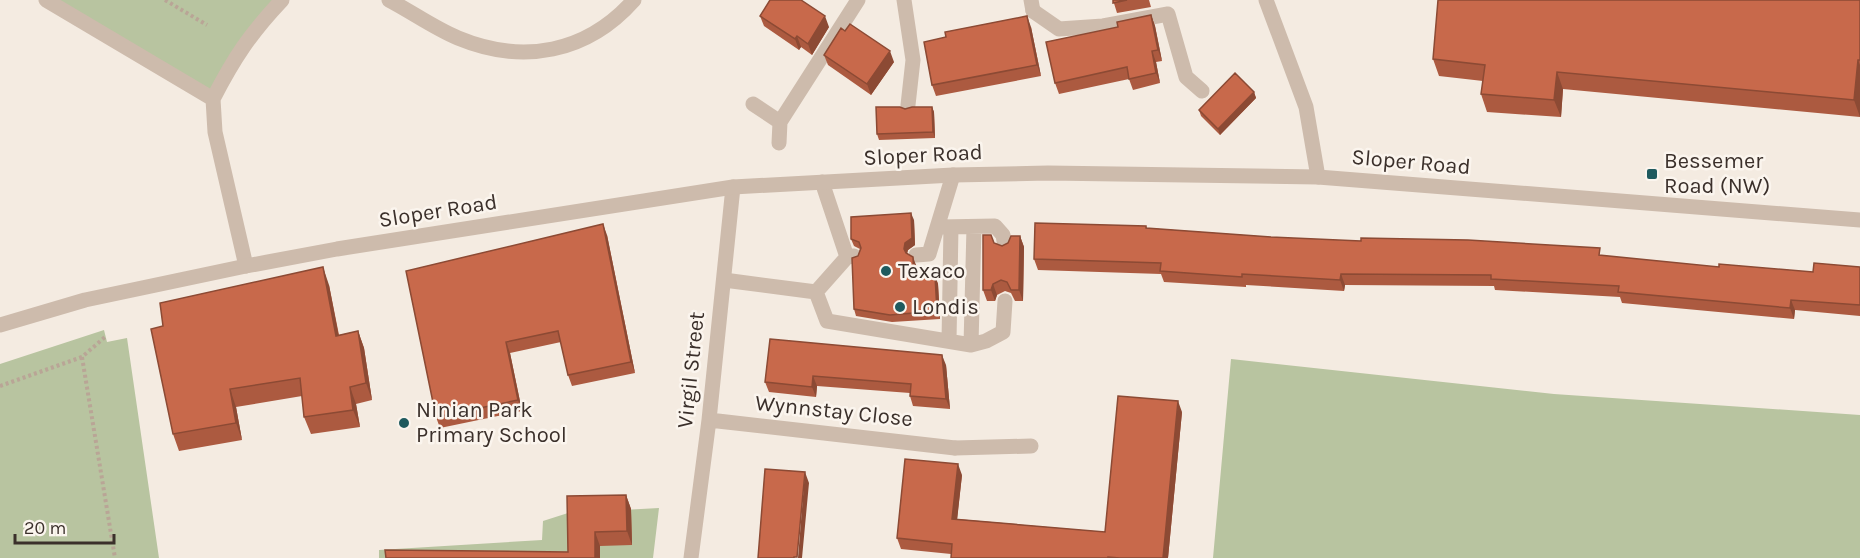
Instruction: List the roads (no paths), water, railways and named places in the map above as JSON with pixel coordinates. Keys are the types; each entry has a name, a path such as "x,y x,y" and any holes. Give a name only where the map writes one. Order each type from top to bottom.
{"street":[{"path":"46,0 213,99"},
{"path":"246,266 214,132 213,99 232,61 257,27 282,0"},
{"path":"389,0 456,37 486,48 516,52 540,52 569,45 598,32 634,0"},
{"path":"778,143 780,122 858,0"},
{"path":"904,0 913,60 908,105"},
{"path":"1266,0 1306,107 1318,177"},
{"path":"1032,6 1059,29 1103,26 1168,14 1186,77 1202,91"},
{"path":"753,104 780,122"},
{"name":"Sloper Road","path":"0,325 86,300 337,249 734,187 822,182 1048,173 1318,177 1860,220"},
{"path":"949,341 944,227 953,175"},
{"path":"816,292 851,257 822,182"},
{"name":"Virgil Street","path":"691,558 709,420 734,187"},
{"path":"944,227 995,226 1003,235 1005,247"},
{"path":"916,255 929,254 944,227"},
{"path":"971,345 974,227"},
{"path":"724,280 816,292"},
{"path":"816,292 827,321 971,345 986,342 1003,332 1005,301"},
{"name":"Wynnstay Close","path":"709,420 955,448 1031,446"}],"place":[{"name":"Bessemer Road (NW)","path":"1652,174"},
{"name":"Texaco","path":"886,271"},
{"name":"Londis","path":"900,307"},
{"name":"Ninian Park Primary School","path":"404,423"}]}
